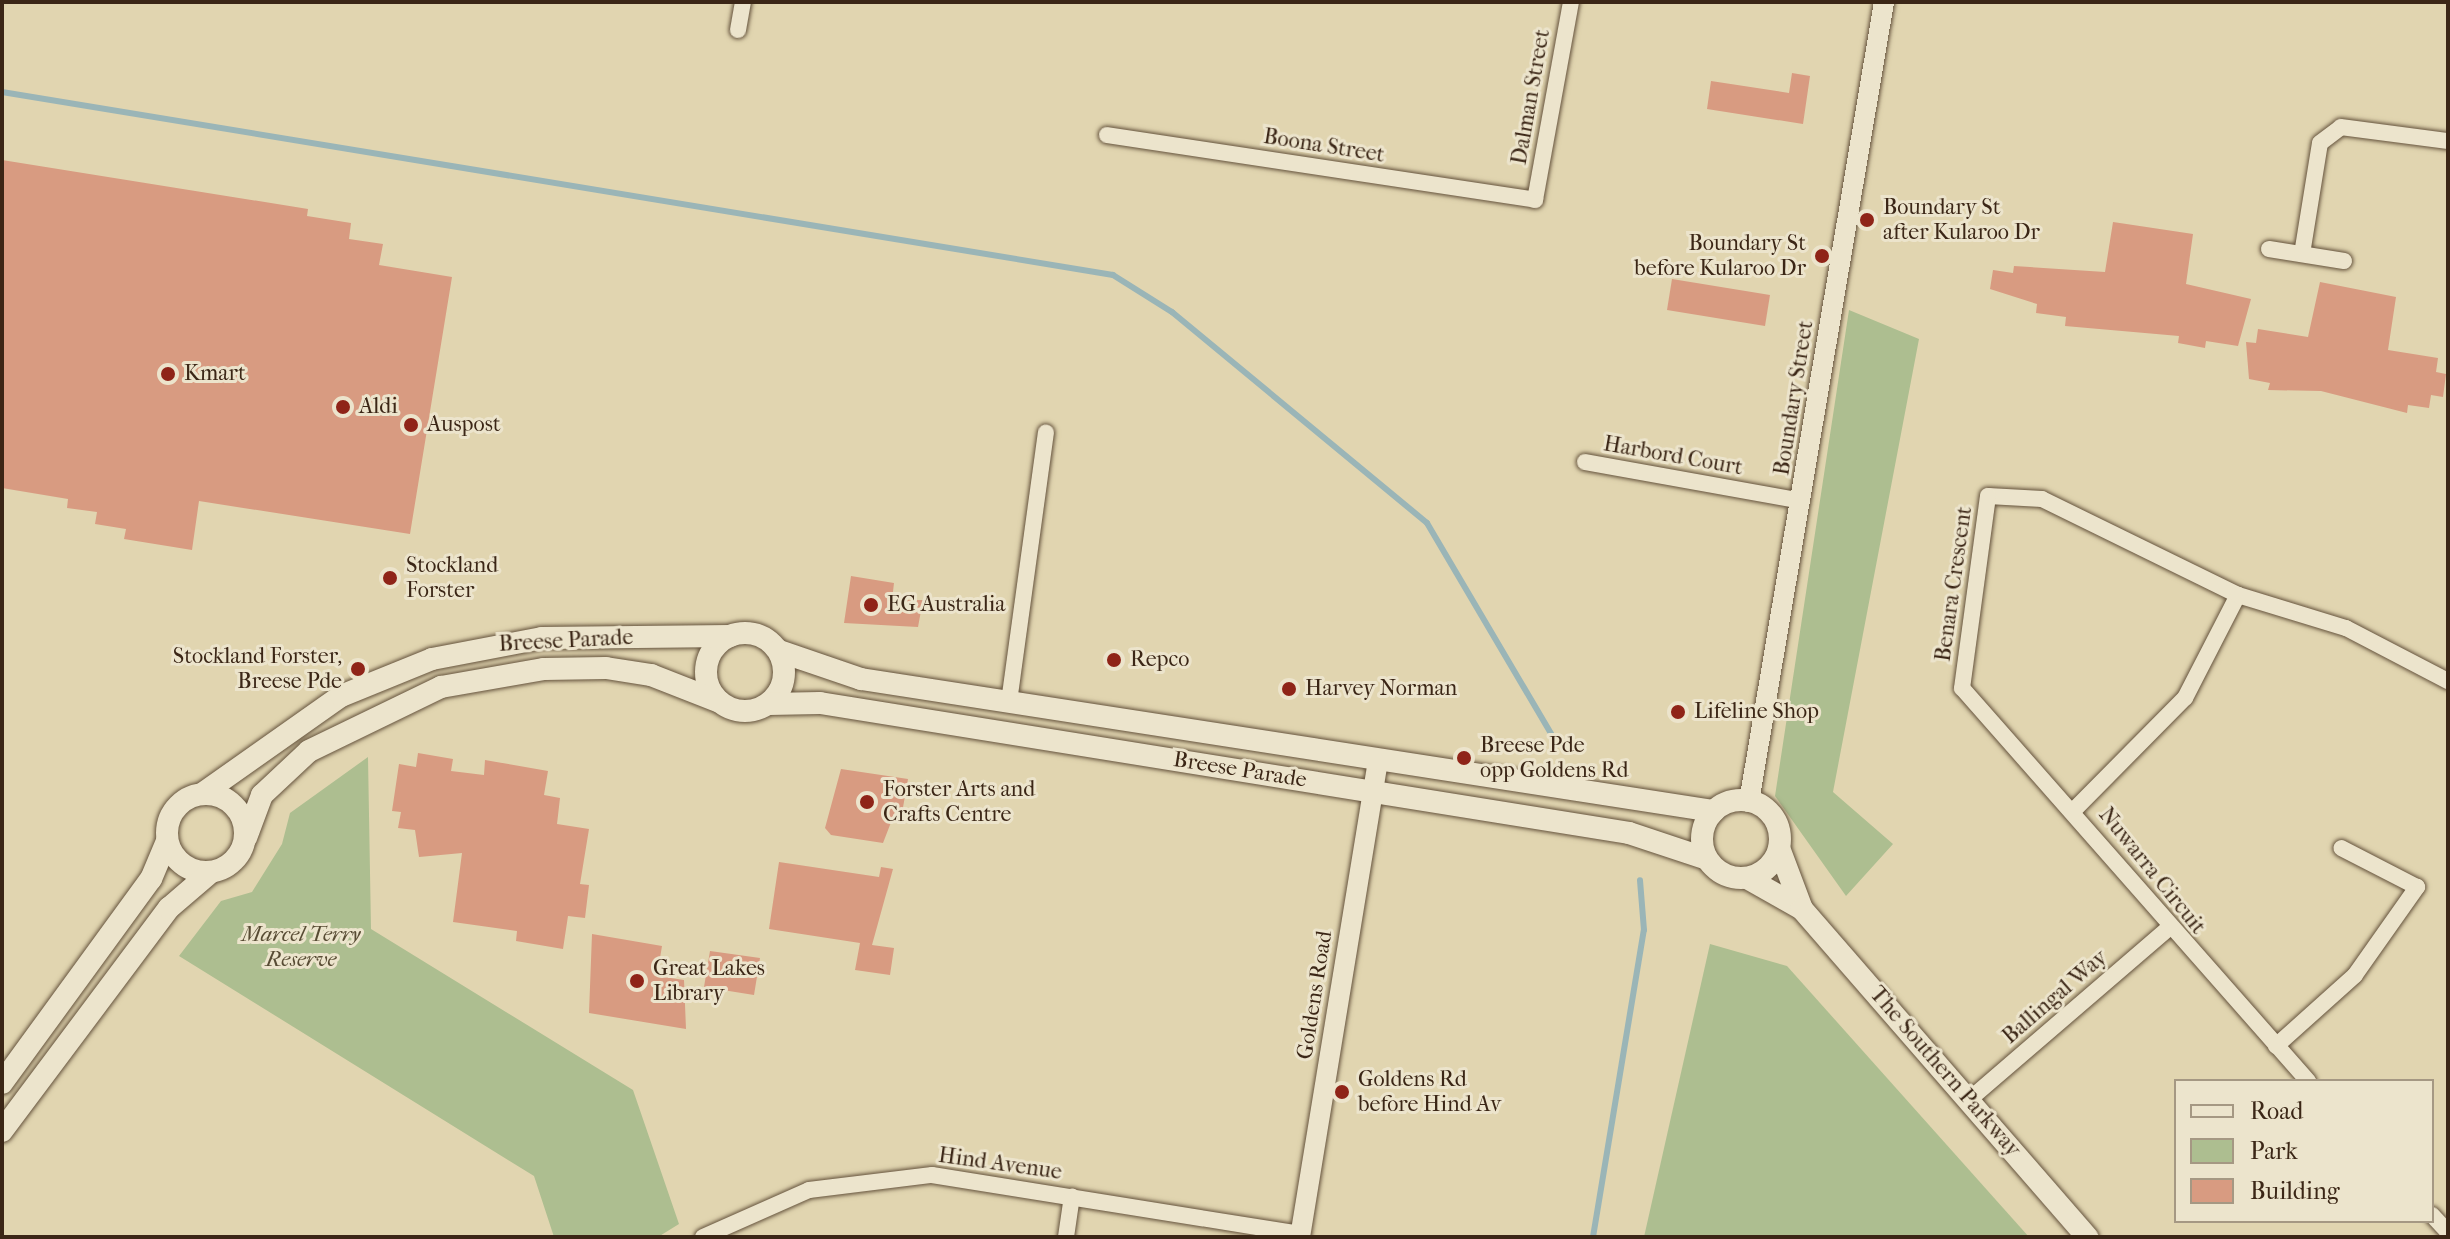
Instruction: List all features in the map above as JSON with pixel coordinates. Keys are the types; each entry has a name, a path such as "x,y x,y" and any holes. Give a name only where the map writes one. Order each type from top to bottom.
{"main road":[{"path":"753,633 779,651 783,685 769,704 743,711 720,702 706,666 730,636 753,633"},
{"name":"Breese Parade","path":"202,794 341,696 432,659 542,638 730,636"},
{"name":"Breese Parade","path":"779,651 861,679 1714,811"},
{"name":"Breese Parade","path":"246,838 262,795 309,751 441,687 544,669 606,668 651,675 720,702"},
{"name":"Breese Parade","path":"769,704 820,703 1629,833 1707,859"},
{"path":"2,1083 151,879 167,841 172,814 202,794 235,805 246,838 235,861 211,872 169,908 2,1131"},
{"path":"1749,802 1777,824 1779,848 1768,868 1747,878 1729,876 1707,859 1702,834 1714,811 1749,802"},
{"path":"167,841 179,861 211,872"},
{"name":"The Southern Parkway","path":"1779,848 1802,909"},
{"name":"The Southern Parkway","path":"1747,878 1802,909 2087,1237"}],"street":[{"path":"738,30 743,2"},
{"name":"Dalman Street","path":"1535,200 1571,2"},
{"name":"Boundary Street","path":"1749,802 1884,2"},
{"path":"2302,254 2320,143 2341,127 2448,141"},
{"name":"Boona Street","path":"1107,135 1535,200"},
{"path":"2269,249 2344,261"},
{"path":"1009,702 1046,433"},
{"name":"Harbord Court","path":"1585,462 1801,501"},
{"name":"Benara Crescent","path":"2074,810 1962,688 1988,496 2042,499 2238,595"},
{"path":"2238,595 2346,628 2448,681"},
{"name":"Nuwarra Circuit","path":"2238,595 2185,698 2074,810 2169,928 2306,1079"},
{"name":"Goldens Road","path":"1300,1236 1378,761"},
{"path":"2276,1046 2355,975 2417,887 2341,848"},
{"name":"Ballingal Way","path":"1970,1099 2169,928"},
{"name":"Hind Avenue","path":"703,1237 772,1201 890,1176 968,1179 1300,1236"},
{"path":"1066,1237 1072,1196"},
{"path":"2434,1217 2448,1232"}],"green space":[{"path":"1849,310 1919,339 1833,792 1893,844 1846,896 1775,796"},
{"name":"Marcel Terry Reserve","path":"368,757 371,929 633,1090 679,1224 658,1237 554,1237 534,1176 179,956 221,901 252,892 282,844 290,813"},
{"path":"1710,944 1787,966 2029,1237 1644,1237"}],"building":[{"path":"1792,73 1810,76 1803,124 1707,109 1711,81 1789,93"},
{"path":"2,160 308,209 307,216 351,223 349,239 383,244 379,265 452,277 410,534 199,501 192,550 124,539 126,529 95,524 97,512 67,508 68,499 2,488"},
{"path":"2113,222 2193,234 2186,284 2251,299 2238,346 2206,341 2205,348 2178,343 2179,336 2065,326 2066,317 2036,313 2037,304 1990,289 1993,270 2013,273 2014,266 2105,272"},
{"path":"1672,279 1770,295 1765,326 1667,310"},
{"path":"2320,282 2396,297 2388,350 2438,358 2436,372 2446,374 2443,397 2431,395 2429,408 2408,405 2407,413 2321,391 2268,390 2270,383 2249,379 2246,342 2256,343 2258,329 2308,337"},
{"path":"851,576 894,583 892,600 923,600 918,627 844,623"},
{"path":"418,753 453,759 451,771 484,775 485,760 548,771 544,795 560,798 557,824 589,829 580,884 589,885 585,918 568,916 563,949 516,941 517,931 453,922 462,853 419,857 415,830 398,828 401,812 392,811 399,764 416,767"},
{"name":"Forster Arts and Crafts Centre","path":"841,769 908,779 902,813 895,812 883,843 831,835 825,828"},
{"path":"779,862 879,877 881,867 893,869 872,945 894,948 890,975 855,970 860,943 769,929"},
{"path":"592,934 662,946 657,976 684,980 686,1029 589,1013"},
{"path":"710,951 760,958 754,995 704,987"}],"waterway":[{"path":"2,92 1113,275 1172,312 1427,523 1554,739"},
{"path":"1593,1237 1644,930 1640,880"}],"place":[{"name":"Boundary St after Kularoo Dr","path":"1867,220"},
{"name":"Boundary St before Kularoo Dr","path":"1822,256"},
{"name":"Kmart","path":"168,374"},
{"name":"Aldi","path":"343,407"},
{"name":"Auspost","path":"411,425"},
{"name":"Stockland Forster","path":"390,578"},
{"name":"EG Australia","path":"871,605"},
{"name":"Repco","path":"1114,660"},
{"name":"Stockland Forster, Breese Pde","path":"358,669"},
{"name":"Harvey Norman","path":"1289,689"},
{"name":"Lifeline Shop","path":"1678,712"},
{"name":"Breese Pde opp Goldens Rd","path":"1464,758"},
{"name":"Forster Arts and Crafts Centre","path":"867,802"},
{"name":"Great Lakes Library","path":"637,981"},
{"name":"Goldens Rd before Hind Av","path":"1342,1092"}]}
